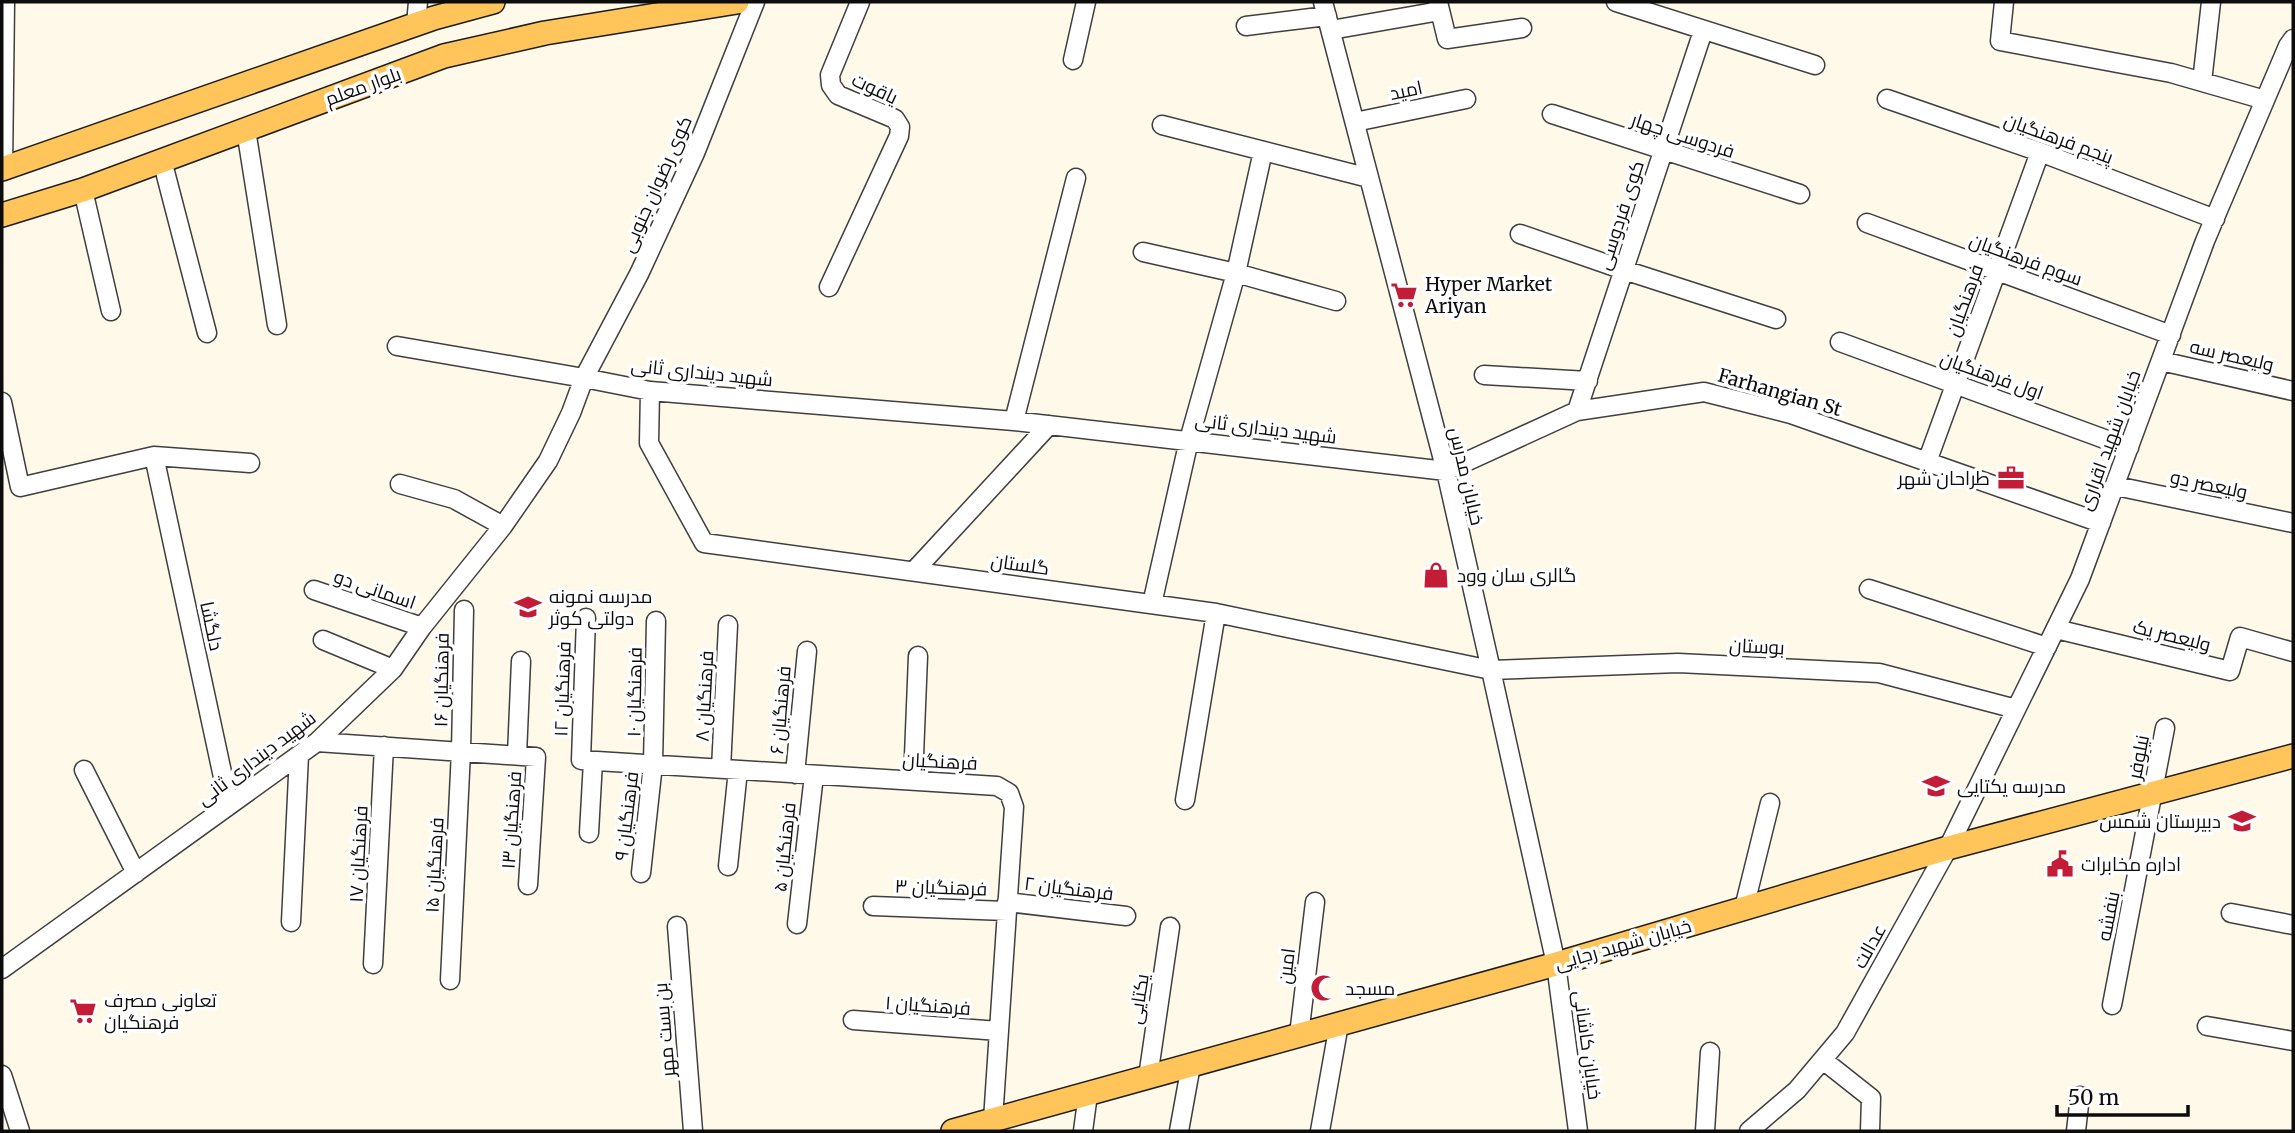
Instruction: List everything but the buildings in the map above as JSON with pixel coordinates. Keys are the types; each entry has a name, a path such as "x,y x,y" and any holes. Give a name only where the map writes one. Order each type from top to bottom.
{"main road":[{"path":"2,169 417,13 493,2"},
{"name":"بلوار معلم","path":"2,215 83,190 444,56 545,33 737,2"},
{"name":"خیابان شهید رجایی","path":"953,1131 1556,964 1948,848 2293,756"}],"street":[{"path":"2,169 5,2"},
{"name":"کوی رضوان جنوبی","path":"584,378 639,274 695,153 755,2"},
{"name":"یاقوت","path":"829,287 899,136 900,127 895,118 838,95 831,85 830,75 860,2"},
{"path":"1073,60 1086,2"},
{"path":"1616,2 1815,65"},
{"path":"2004,2 2000,41 2171,73 2265,100"},
{"path":"2202,82 2211,2"},
{"path":"1245,26 1439,6 1447,39 1522,28"},
{"name":"خیابان مدرس","path":"1327,16 1446,471 1556,964"},
{"name":"کوی فردوسی","path":"1577,411 1703,31"},
{"name":"خیابان شهید اقراری","path":"1948,848 2080,579 2215,219 2293,39"},
{"name":"امید","path":"1355,122 1466,99"},
{"name":"پنجم فرهنگیان","path":"1887,99 2040,152 2215,219"},
{"name":"فردوسی چهار","path":"1552,114 1800,194"},
{"path":"1162,125 1369,178"},
{"path":"246,130 277,325"},
{"path":"1152,604 1189,440 1236,273 1263,151"},
{"name":"فرهنگیان","path":"1927,462 2040,152"},
{"path":"163,160 207,333"},
{"path":"1013,421 1076,178"},
{"path":"83,190 111,312"},
{"name":"سوم فرهنگیان","path":"1867,223 2171,335"},
{"path":"1520,234 1776,319"},
{"path":"1143,252 1236,273 1336,301"},
{"name":"اول فرهنگیان","path":"1840,342 2129,448"},
{"path":"397,346 584,378"},
{"name":"ولیعصر سه","path":"2161,361 2293,391"},
{"path":"1484,375 1588,381"},
{"name":"شهید دینداری ثانی","path":"2,969 317,742 393,669 422,627 503,526 548,461 571,414 584,378 650,391 1013,421 1446,471"},
{"name":"گلستان","path":"650,391 649,443 705,542 1216,613 1491,670"},
{"name":"Farhangian St","path":"1446,471 1577,411 1704,392 1791,414 2101,523"},
{"path":"2,402 20,487 154,456 250,463"},
{"path":"914,571 1049,425"},
{"name":"دلگشا","path":"154,456 229,805"},
{"path":"400,484 454,499 503,526"},
{"name":"ولیعصر دو","path":"2116,486 2293,523"},
{"path":"1869,589 2047,648"},
{"name":"اسمانی دو","path":"314,590 422,627"},
{"name":"فرهنگیان ۱۶","path":"461,751 464,610"},
{"path":"1185,800 1216,613"},
{"name":"فرهنگیان ۱۲","path":"586,618 589,833"},
{"name":"فرهنگیان ۱۰","path":"653,764 656,621"},
{"name":"فرهنگیان ۸","path":"728,625 728,866"},
{"name":"ولیعصر یک","path":"2056,629 2230,671 2241,637 2293,652"},
{"path":"323,640 393,669"},
{"name":"فرهنگیان ۶","path":"804,774 807,651"},
{"path":"914,781 919,656"},
{"path":"317,742 516,755 521,661"},
{"name":"بوستان","path":"1491,670 1678,663 1879,673 2016,709"},
{"name":"نیلوفر","path":"2152,793 2165,728"},
{"name":"فرهنگیان ۱۷","path":"373,964 384,746"},
{"name":"فرهنگیان ۱۵","path":"450,980 461,751"},
{"path":"291,922 299,755"},
{"name":"فرهنگیان ۱۳","path":"516,755 536,757 528,885"},
{"name":"فرهنگیان","path":"587,761 997,786 1009,793 1014,807 993,1120"},
{"name":"فرهنگیان ۹","path":"640,873 653,764"},
{"path":"84,770 135,873"},
{"name":"فرهنگیان ۵","path":"797,924 804,774"},
{"name":"بنفشه","path":"2112,1005 2152,793"},
{"path":"1744,908 1770,803"},
{"name":"عدالت","path":"1749,1131 1797,1090 1845,1033 1948,848"},
{"name":"امین","path":"1299,1035 1315,902"},
{"name":"فرهنگیان ۳","path":"873,906 1007,906"},
{"name":"فرهنگیان ۲","path":"1007,906 1126,916"},
{"path":"2231,913 2293,925"},
{"name":"بن بست مهر","path":"677,926 693,1131"},
{"name":"یکتایی","path":"1147,1077 1170,927"},
{"name":"خیابان کاشانی","path":"1556,964 1578,1131"},
{"name":"فرهنگیان ۱","path":"853,1020 999,1031"},
{"path":"1320,1131 1339,1024"},
{"path":"2207,1026 2293,1041"},
{"path":"1705,1131 1710,1052"},
{"path":"1823,1060 1871,1098 1870,1131"},
{"path":"1179,1131 1191,1065"},
{"path":"2,1075 20,1131"},
{"path":"1083,1131 1088,1094"},
{"path":"2076,1131 2080,1096"}],"place":[{"name":"Hyper Market Ariyan","path":"1404,295"},
{"name":"طراحان شهر","path":"2011,478"},
{"name":"گالری سان وود","path":"1436,575"},
{"name":"مدرسه نمونه دولتی کوثر","path":"528,607"},
{"name":"مدرسه یکتایی","path":"1936,786"},
{"name":"دبیرستان شمس","path":"2242,821"},
{"name":"اداره مخابرات","path":"2060,864"},
{"name":"مسجد","path":"1324,988"},
{"name":"تعاونی مصرف فرهنگیان","path":"83,1011"}]}
